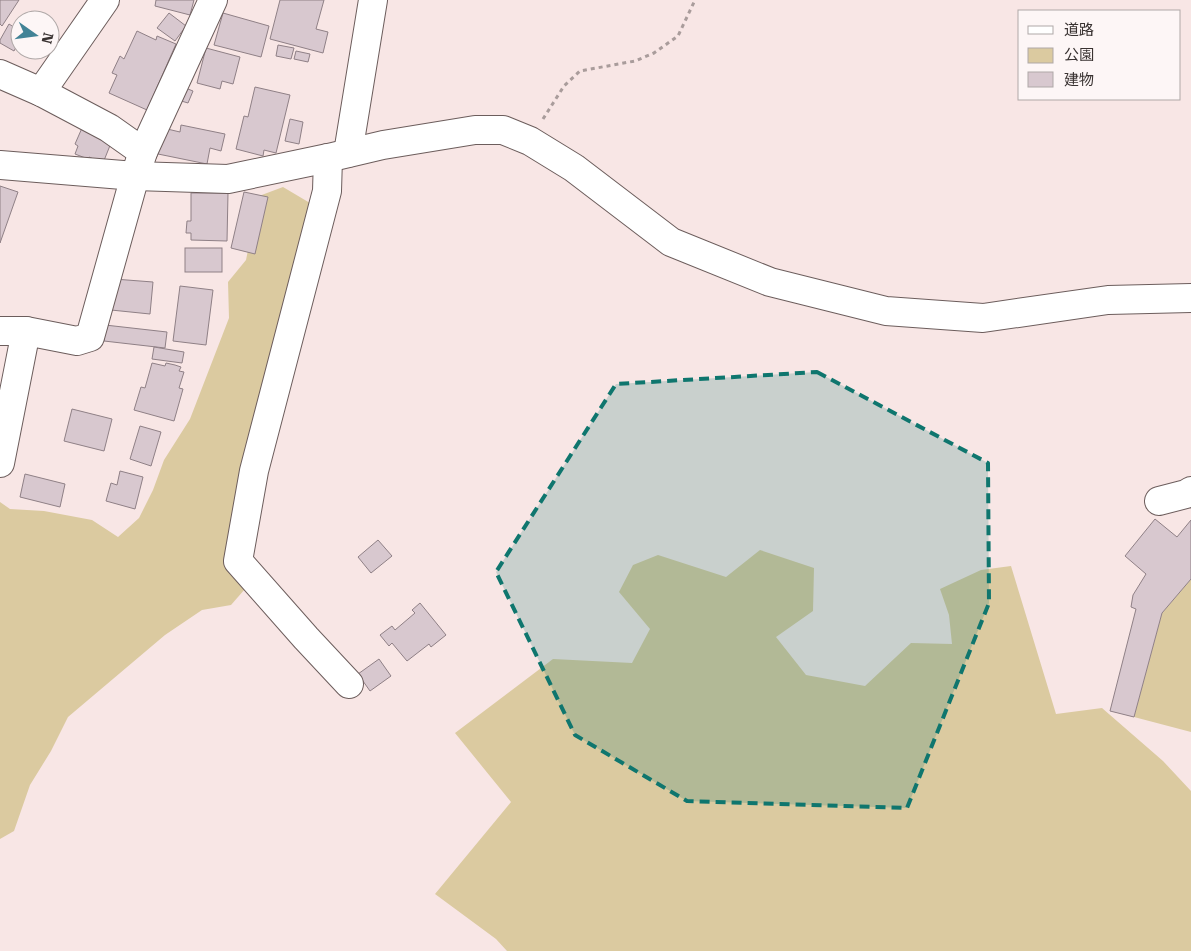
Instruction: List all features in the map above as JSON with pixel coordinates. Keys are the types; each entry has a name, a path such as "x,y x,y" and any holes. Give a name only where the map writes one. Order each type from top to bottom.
{"street":[{"path":"41,92 105,0"},
{"path":"0,463 13,331 77,342 90,338 139,164 213,0"},
{"path":"349,684 238,561 254,470 327,191 338,156 373,0"},
{"path":"0,74 41,92 109,128 139,164"},
{"path":"0,165 139,164 228,179 383,145 475,130 504,130 530,140 574,168 671,242 770,282 886,311 983,318 1108,300 1191,298"},
{"path":"1159,501 1191,491"}],"path":[{"path":"530,140 564,86 580,71 635,61 654,53 678,36 695,0"}],"highlighted area":[{"path":"817,372 988,463 989,603 907,808 687,801 575,735 496,572 616,384"}],"green space":[{"path":"283,187 315,206 228,555 245,589 231,605 202,610 165,635 68,717 51,751 30,785 14,831 0,839 0,502 10,509 44,511 92,520 118,537 139,518 153,490 164,460 190,419 229,318 228,282 246,260 259,196"},
{"path":"760,550 814,568 813,611 776,637 806,675 865,686 911,643 952,644 949,615 940,589 981,570 1011,566 1056,714 1102,708 1163,761 1191,791 1191,951 507,951 496,939 435,894 511,802 455,733 553,659 632,663 650,629 619,592 633,565 658,555 726,577"},
{"path":"1191,579 1191,732 1134,717 1162,613"}],"building":[{"path":"0,0 19,0 12,10 10,10 10,14 2,26 0,24"},
{"path":"156,0 194,0 190,15 155,6"},
{"path":"280,0 324,0 316,29 328,32 323,53 270,39"},
{"path":"169,13 186,26 175,41 157,28"},
{"path":"223,13 269,26 261,57 214,45"},
{"path":"9,24 10,49 0,43"},
{"path":"137,31 156,40 157,36 176,44 147,110 109,93 117,75 112,73 120,56 124,59"},
{"path":"278,45 294,48 291,59 276,56"},
{"path":"206,48 240,57 233,84 222,81 220,89 197,83"},
{"path":"296,51 310,54 308,62 294,59"},
{"path":"183,87 193,91 188,103 178,100"},
{"path":"255,87 290,95 276,153 264,150 263,156 236,149 244,116 248,117"},
{"path":"290,119 303,122 299,144 285,141"},
{"path":"181,125 225,134 221,151 210,148 207,164 158,154 163,128 180,132"},
{"path":"82,128 103,136 101,140 111,143 103,163 75,154 78,146 75,144"},
{"path":"0,186 18,192 0,243"},
{"path":"244,192 268,197 255,254 231,248"},
{"path":"191,193 228,193 227,241 191,240 191,233 186,233 187,221 191,221"},
{"path":"185,248 222,248 222,272 185,272"},
{"path":"114,279 153,282 150,314 111,310"},
{"path":"180,286 213,290 206,345 173,341"},
{"path":"105,325 167,332 165,348 104,341"},
{"path":"154,347 184,352 182,363 152,359"},
{"path":"152,363 165,366 166,363 175,365 181,367 179,371 184,372 179,388 183,389 174,421 134,410 141,387 145,388"},
{"path":"72,409 112,419 104,451 64,441"},
{"path":"140,426 161,432 151,466 130,459"},
{"path":"120,471 143,477 135,509 106,501 111,483 117,485"},
{"path":"25,474 65,484 60,507 20,497"},
{"path":"1155,519 1177,537 1191,520 1191,579 1162,613 1134,717 1110,711 1136,609 1131,607 1133,595 1146,574 1125,556"},
{"path":"378,540 392,556 371,573 358,557"},
{"path":"420,603 446,635 431,647 429,644 407,661 392,643 389,646 380,635 392,626 395,630 415,613 412,610"},
{"path":"379,659 391,676 370,691 358,674"}]}
